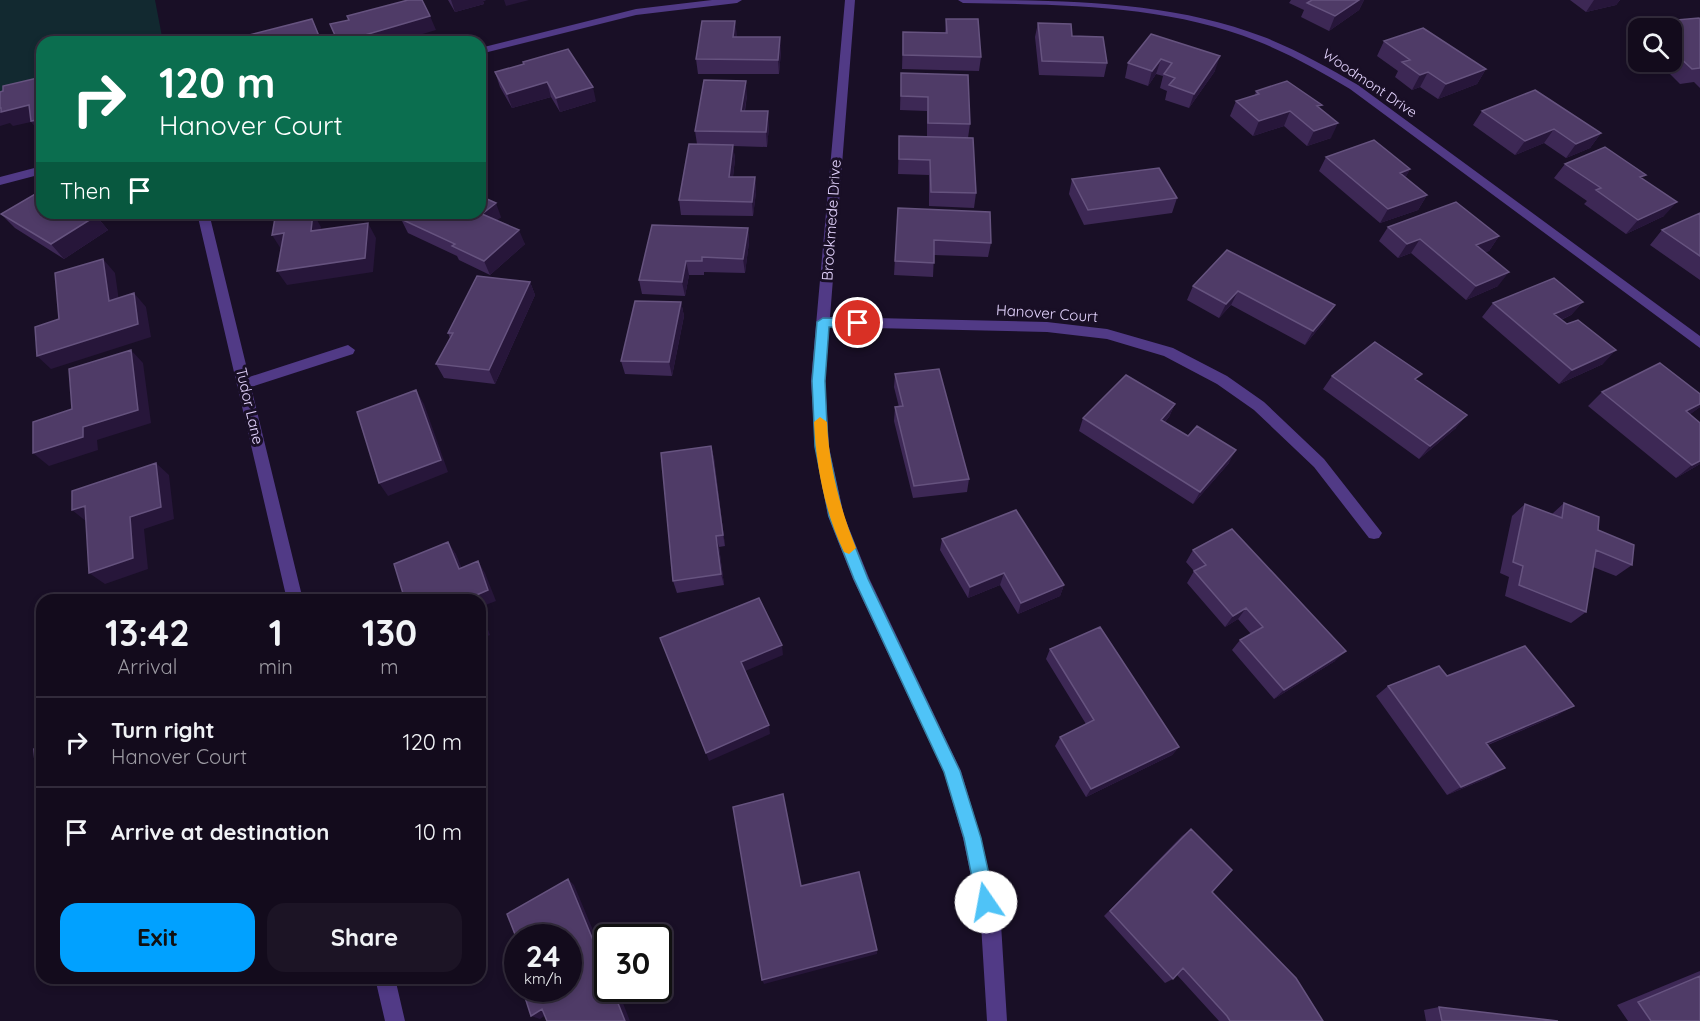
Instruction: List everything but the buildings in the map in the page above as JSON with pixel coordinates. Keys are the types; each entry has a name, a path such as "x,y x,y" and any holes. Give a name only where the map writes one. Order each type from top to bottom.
{"street":[{"path":"486,49 626,14 737,0"},
{"name":"Brookmede Drive","path":"850,0 818,381 822,447 836,516 861,579 952,771 972,838 991,924 997,1021"},
{"name":"Woodmont Drive","path":"963,0 1079,3 1171,12 1227,26 1299,54 1353,87 1700,343"},
{"path":"0,181 36,172"},
{"name":"Tudor Lane","path":"204,219 294,594"},
{"name":"Hanover Court","path":"823,322 1047,327 1107,334 1168,352 1222,380 1259,406 1319,463 1374,533"},
{"path":"244,384 348,350"},
{"path":"386,984 395,1021"}],"shaded area":[{"path":"0,0 155,0 162,36 36,36 36,87 0,96"}],"slow traffic":[{"path":"820,422 822,447 836,516 849,548"}],"route":[{"path":"858,323 823,322 818,381 822,447 836,516 861,579 921,700 952,771 972,838 986,902"}]}
